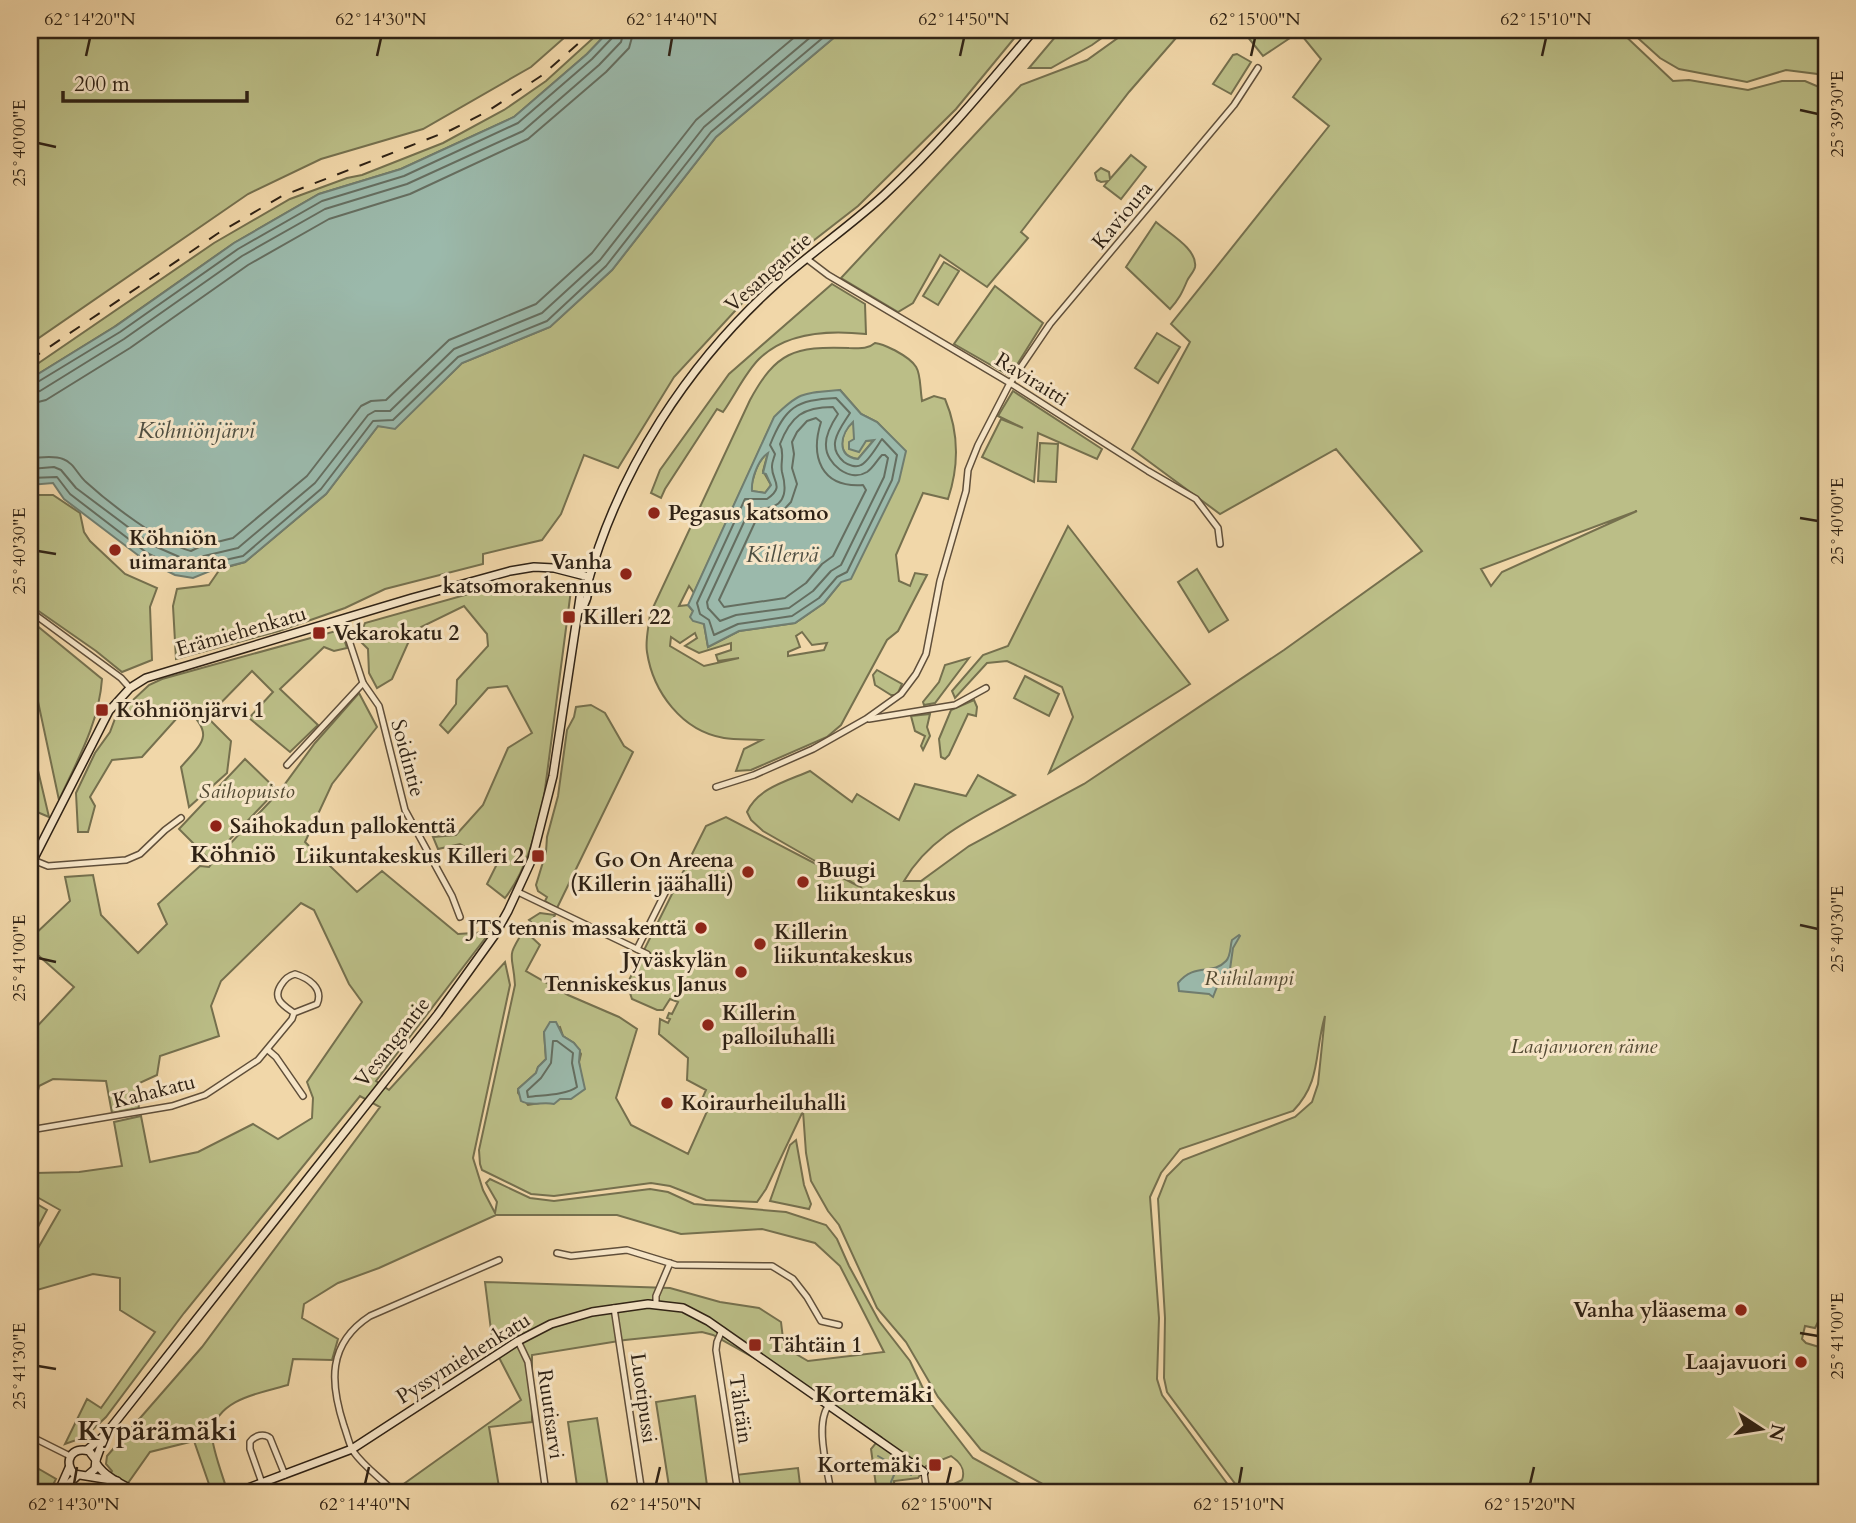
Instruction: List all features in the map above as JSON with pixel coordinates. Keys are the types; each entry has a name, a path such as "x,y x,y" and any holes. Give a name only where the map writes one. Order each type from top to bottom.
{"street":[{"name":"Vesangantie","path":"87,1450 105,1435 460,985 494,936 531,859 549,800 567,674 592,567 620,496 638,460 678,394 747,312 883,196 930,150 1034,30"},
{"name":"Kavioura","path":"866,719 901,694 916,674 926,654 940,581 966,491 968,470 1010,383 1044,333 1234,105 1258,68"},
{"name":"Raviraitti","path":"807,259 821,271 1010,383 1196,499 1219,528 1220,544"},
{"name":"Erämiehenkatu","path":"31,863 109,711 130,688 160,673 510,571 563,569 574,565 592,567"},
{"name":"Erämiehenkatu","path":"563,569 588,581"},
{"path":"30,611 130,688"},
{"name":"Soidintie","path":"342,619 363,683 379,706 405,810 452,896 460,917"},
{"path":"287,765 363,683"},
{"path":"716,787 754,775 813,749 866,719 955,705 986,688"},
{"path":"31,863 48,866 126,860 140,854 181,818"},
{"path":"637,949 670,883"},
{"path":"517,892 647,954"},
{"name":"Kahakatu","path":"295,974 308,980 319,991 320,996 314,1006 294,1013 281,1004 277,996 287,977 295,974"},
{"name":"Kahakatu","path":"30,1130 129,1115 188,1102 215,1089 258,1060 294,1013"},
{"path":"268,1050 276,1057 303,1096"},
{"path":"557,1253 571,1256 627,1250 670,1263 772,1266 793,1279 821,1321 839,1325"},
{"path":"395,1493 352,1449 335,1400 333,1380 339,1354 355,1328 381,1310 499,1260"},
{"path":"656,1304 656,1296 670,1263"},
{"name":"Pyssymiehenkatu","path":"235,1493 352,1449 518,1341 561,1321 614,1308 656,1304 695,1313 829,1405 924,1476 927,1493"},
{"name":"Luotipussi","path":"614,1308 642,1493"},
{"name":"Tähtäin","path":"722,1331 716,1350 738,1493"},
{"name":"Ruutisarvi","path":"518,1341 528,1362 546,1493"},
{"path":"829,1405 824,1411 822,1424 831,1493"},
{"name":"Vesangantie","path":"96,1461 105,1435"},
{"path":"269,1493 249,1446 253,1438 264,1435 270,1438 285,1475"},
{"path":"30,1436 66,1455 69,1468 77,1476"},
{"path":"66,1455 79,1449 87,1450 100,1469 117,1482 139,1493"},
{"path":"87,1476 95,1469 96,1461"},
{"path":"59,1493 69,1468"},
{"path":"59,1493 77,1476 117,1482"}],"green space":[{"path":"30,30 573,30 531,67 423,129 321,159 248,194 30,344"},
{"path":"602,30 610,30 587,54 514,117 401,169 319,194 234,243 114,327 30,379 30,369 214,243 290,199 362,175 443,143 504,110 546,81"},
{"path":"843,30 1021,30 956,109 858,206 804,248 746,299 674,377 618,468 584,455 561,514 542,540 483,554 483,564 385,589 345,608 279,631 176,659 173,606 177,589 209,585 220,569 245,562 326,494 378,426 395,428 462,363 550,327 612,270 716,137"},
{"path":"1061,30 1113,30 1051,68 1029,68"},
{"path":"1129,30 1183,30 1129,92 1021,232 1028,238 987,287 940,255 913,303 898,312 841,278 1021,85 1087,60"},
{"name":"Laajavuoren räme","path":"1242,30 1619,30 1673,81 1689,80 1748,90 1782,81 1805,81 1826,90 1826,1309 1821,1307 1823,1312 1815,1328 1805,1326 1802,1339 1806,1343 1826,1349 1826,1493 1242,1493 1167,1392 1164,1378 1165,1318 1158,1199 1167,1176 1183,1160 1295,1117 1312,1102 1318,1084 1325,1016 1309,1089 1293,1111 1180,1149 1161,1173 1150,1197 1159,1318 1157,1379 1162,1395 1234,1493 1059,1493 981,1450 938,1397 906,1342 877,1308 839,1225 811,1181 803,1111 766,1189 757,1202 706,1200 670,1186 651,1183 554,1196 531,1194 482,1170 479,1150 515,985 512,952 524,930 540,945 526,971 568,995 619,1017 637,1029 616,1098 631,1125 688,1154 709,1107 702,1099 706,1090 687,1080 688,1058 659,1034 660,1019 668,1023 669,1013 672,1014 678,1002 670,999 663,1010 657,1010 632,999 627,984 706,826 726,817 862,888 763,831 747,812 752,804 774,786 810,771 852,802 857,794 899,820 915,784 966,796 978,775 1015,795 953,830 926,852 904,881 921,881 969,846 1084,784 1284,650 1422,551 1336,449 1220,514 1132,449 1190,342 1171,324 1329,126 1293,97 1321,59 1299,32 1263,56","holes":["1637,511 1502,572 1491,586 1481,569","560,1027 563,1036 574,1043 581,1054 581,1078 546,1102 528,1105 518,1093 518,1089 536,1073 546,1059 544,1032"]},
{"path":"1629,30 1826,30 1826,75 1786,70 1747,82 1679,69 1660,58"},
{"path":"1237,54 1251,62 1231,94 1213,84 1233,55"},
{"path":"1131,155 1146,167 1121,199 1104,186 1108,181 1097,180 1095,173 1101,168 1109,172 1110,179"},
{"path":"1156,222 1181,242 1195,260 1194,271 1170,309 1126,267"},
{"path":"944,262 959,271 938,305 923,296"},
{"path":"832,284 865,304 866,334 810,334 770,350 749,371 723,412 717,409 661,498 651,493 660,470 729,374"},
{"path":"995,286 1043,323 1010,376 954,344"},
{"path":"1157,333 1180,347 1158,383 1135,368"},
{"path":"875,343 886,346 911,361 918,371 922,401 934,396 945,399 953,424 956,462 948,499 923,493 896,555 899,581 910,586 915,573 927,575 898,631 887,640 841,725 827,737 751,770 736,771 744,749 762,740 729,739 709,734 695,727 672,707 663,695 650,667 646,643 650,614 750,400 769,371 778,362 800,351 862,348","holes":["840,390 861,414 877,422 905,451 841,582 824,603 795,623 739,631 708,647 704,624 688,605 679,606 689,586 694,593 774,418","802,632 812,645 827,643 824,650 788,656 788,652 800,647 796,636","695,633 697,638 685,646 699,653 731,643 731,650 716,655 718,661 739,658 704,666 670,646 671,637 680,643"]},
{"path":"1013,391 1102,449 1097,459 1038,433 1034,482 982,457 1001,419 1023,428 998,416"},
{"path":"854,421 866,441 874,440 858,459 846,453 842,443 845,432"},
{"path":"1040,443 1058,444 1056,482 1038,481"},
{"path":"768,453 763,471 771,485 765,493 751,491 758,465"},
{"path":"30,495 53,495 80,513 84,532 90,541 125,574 157,588 150,607 152,660 122,672 30,605"},
{"path":"1068,526 1190,684 1049,773 1073,717 1062,687 1007,661 987,663 955,698 952,691 983,655 1008,646"},
{"path":"1197,569 1228,620 1209,632 1178,582"},
{"path":"554,582 571,590 544,797 525,863 505,898 487,884 497,864 460,844 438,849 433,837 456,835 483,805 508,748 532,733 507,686 488,688 448,733 440,725 456,704 457,680 488,646 487,634 464,606 421,627 408,643 392,679 377,688 369,673 368,649 358,639 365,623 497,586"},
{"path":"30,620 102,679 92,726 59,800 30,664"},
{"path":"336,631 342,633 347,648 334,651 324,647 280,689 318,725 290,752 249,718 273,692 252,671 207,717 231,741 227,773 189,807 181,767 200,744 203,732 201,725 186,708 142,757 112,760 90,797 95,806 88,832 78,832 76,793 95,753 110,732 116,716 149,685 162,679"},
{"path":"969,658 935,703 924,705 923,702 939,682 945,665"},
{"path":"877,670 902,684 897,695 891,695 875,685 873,675"},
{"path":"1025,676 1059,694 1049,716 1014,698"},
{"path":"359,693 377,727 332,784 305,842 357,892 382,871 458,934 490,932 376,1081 389,1090 505,962 510,985 473,1158 483,1190 495,1213 497,1202 486,1183 490,1179 530,1198 554,1201 650,1189 668,1192 694,1204 786,1212 826,1225 837,1239 879,1321 910,1361 929,1401 973,1458 1037,1493 930,1493 929,1487 954,1484 962,1480 961,1466 951,1456 926,1466 918,1478 894,1481 895,1493 877,1493 871,1449 881,1437 812,1390 713,1335 702,1332 625,1340 532,1355 532,1422 489,1427 500,1493 401,1493 398,1488 521,1400 493,1346 485,1282 670,1288 720,1302 759,1308 781,1322 784,1347 808,1361 884,1352 840,1266 815,1243 762,1229 681,1234 617,1215 496,1215 379,1268 338,1283 304,1304 302,1318 338,1339 332,1360 293,1359 288,1385 241,1399 222,1412 212,1438 226,1487 210,1487 194,1441 150,1452 121,1493 93,1493 101,1490 112,1471 106,1464 107,1456 202,1347 380,1107 360,1096 184,1313 106,1417 85,1437 65,1444 87,1399 101,1408 155,1332 120,1310 120,1278 93,1274 30,1292 30,1262 60,1210 30,1193 30,1145 35,1173 79,1172 122,1166 114,1122 141,1116 150,1162 198,1152 253,1124 278,1139 312,1118 313,1098 307,1082 362,1002 349,984 314,910 301,903 221,981 211,1006 219,1036 160,1056 157,1075 135,1085 139,1108 112,1113 106,1081 53,1079 39,1086 30,1127 30,1034 74,987 30,948 30,939 70,901 65,877 93,875 101,915 138,953 167,924 158,904 200,866 209,867 279,792 315,743"},
{"path":"974,700 977,707 976,716 968,714 949,755 945,759 941,757 939,739 951,710"},
{"path":"591,705 605,713 624,746 633,752 557,908 545,901 547,897 538,891 536,885 558,796 567,730 576,707"},
{"path":"930,714 927,727 930,736 923,750 921,746 925,736 915,731 911,716"},
{"path":"32,745 49,817 30,809"},
{"name":"Saihopuisto","path":"245,759 277,790 210,860 179,829"},
{"path":"540,913 555,915 544,936 529,920"},
{"path":"796,1140 804,1185 811,1204 809,1209 770,1201 790,1145"},
{"path":"30,1200 47,1210 30,1242"},
{"path":"695,1396 708,1493 670,1493 656,1402"},
{"path":"597,1418 609,1493 578,1493 568,1422"},
{"path":"798,1468 801,1493 739,1493 735,1475"},
{"path":"39,1469 56,1479 49,1493 30,1493 30,1483"}],"water":[{"name":"Köhniönjärvi","path":"610,30 843,30 716,137 612,270 550,327 462,363 395,429 378,426 326,494 245,562 193,578 175,575 143,559 64,499 53,483 30,485 30,379 116,326 234,243 319,194 401,169 514,117 587,54"},
{"name":"Killervä","path":"840,390 861,414 877,422 906,451 899,481 851,579 841,582 824,603 795,623 739,631 708,647 704,624 693,621 690,617 693,611 688,605 774,417 790,402 803,395","holes":["853,422 854,439 849,442 849,449 859,452 866,441 874,440 858,459 846,453 842,444 845,432","768,453 763,473 771,485 765,493 752,491 756,470"]},
{"name":"Riihilampi","path":"1239,935 1233,948 1230,969 1235,981 1217,987 1213,997 1209,994 1179,991 1178,983 1184,977 1197,971 1215,968 1226,961 1232,940"},
{"path":"550,1022 556,1022 563,1036 580,1050 579,1062 585,1089 571,1099 560,1099 554,1104 525,1103 521,1101 518,1089 536,1073 546,1059 544,1032"}],"waterway":[{"path":"878,1456 911,1475"},
{"path":"891,1482 897,1468"},
{"path":"973,1485 980,1493"}],"railway":[{"path":"30,360 217,234 282,196 451,130 488,111 541,76 594,30"}],"place":[{"name":"Pegasus katsomo","path":"654,513"},
{"name":"Köhniön uimaranta","path":"115,550"},
{"name":"Vanha katsomorakennus","path":"626,574"},
{"name":"Killeri 22","path":"569,617"},
{"name":"Vekarokatu 2","path":"319,633"},
{"name":"Köhniönjärvi 1","path":"102,710"},
{"name":"Saihokadun pallokenttä","path":"216,826"},
{"name":"Liikuntakeskus Killeri 2","path":"538,856"},
{"name":"Go On Areena (Killerin jäähalli)","path":"748,872"},
{"name":"Buugi liikuntakeskus","path":"803,882"},
{"name":"JTS tennis massakenttä","path":"701,928"},
{"name":"Killerin liikuntakeskus","path":"760,944"},
{"name":"Jyväskylän Tenniskeskus Janus","path":"741,972"},
{"name":"Killerin palloiluhalli","path":"708,1025"},
{"name":"Koiraurheiluhalli","path":"667,1103"},
{"name":"Vanha yläasema","path":"1741,1310"},
{"name":"Tähtäin 1","path":"755,1345"},
{"name":"Laajavuori","path":"1801,1362"},
{"name":"Kortemäki","path":"935,1465"}],"district":[{"name":"Köhniö","path":"233,854"},
{"name":"Kortemäki","path":"874,1394"},
{"name":"Kypärämäki","path":"157,1430"}]}
